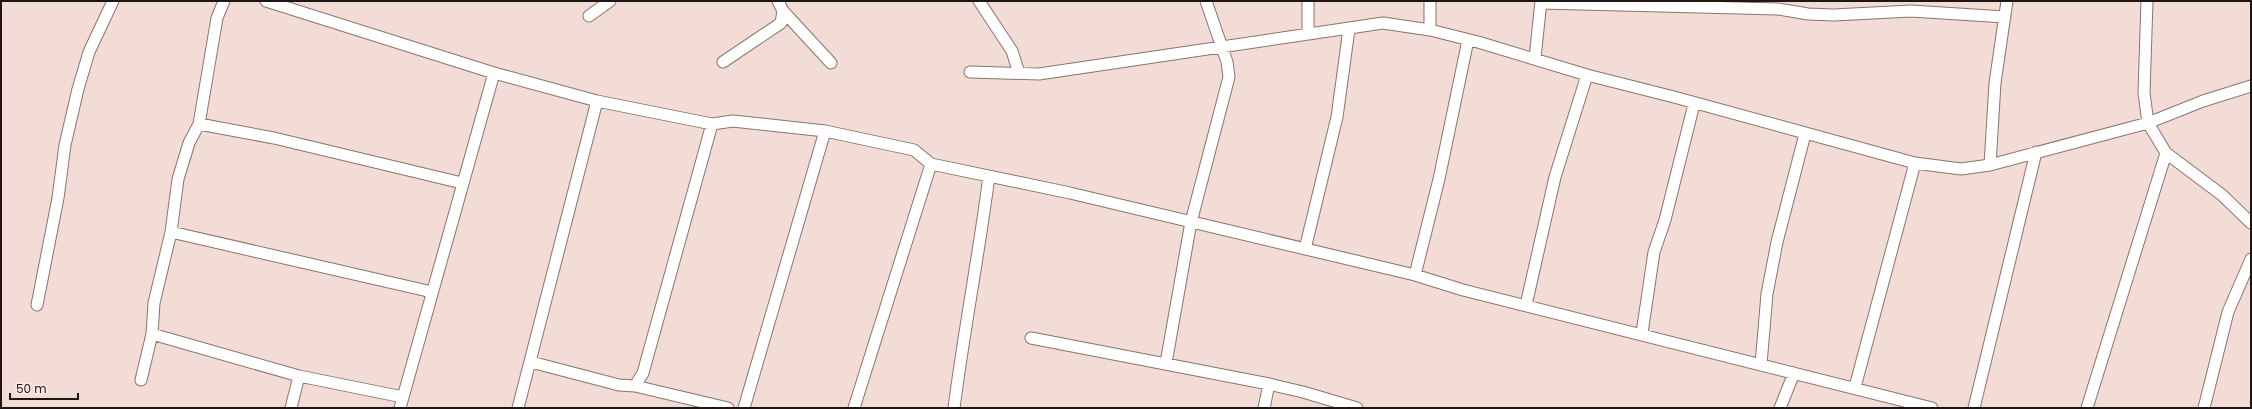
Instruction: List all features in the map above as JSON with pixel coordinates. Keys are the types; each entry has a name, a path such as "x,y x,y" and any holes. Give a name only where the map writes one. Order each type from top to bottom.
{"street":[{"path":"37,305 58,198 65,145 78,89 89,52 113,1"},
{"path":"141,380 152,334 154,303 171,232 178,179 189,143 199,124 217,18 224,1"},
{"path":"266,1 494,72 597,101 712,124 733,121 825,131 914,150 931,164 1191,222 1415,275 1526,305 1642,333 1932,408"},
{"path":"588,16 610,1"},
{"path":"979,1 1012,51 1019,73"},
{"path":"1166,363 1191,222 1229,77 1227,62 1206,1"},
{"path":"1308,1 1308,33"},
{"path":"1430,1 1430,30"},
{"path":"1990,165 1995,83 2007,1"},
{"path":"2147,1 2144,93 2148,123 2166,152 2222,195 2251,222"},
{"path":"1535,58 1541,2 1778,9 1808,14 1834,16 1912,11 2005,17"},
{"path":"723,62 781,23 781,6"},
{"path":"781,6 831,63"},
{"path":"970,72 1039,74 1383,23 1430,30 1535,58 1586,75 1915,163 1961,169 1990,165 2148,123 2203,101 2251,86"},
{"path":"1305,249 1337,116 1349,29"},
{"path":"1415,275 1440,179 1468,40"},
{"path":"400,408 494,72"},
{"path":"1526,305 1554,177 1586,75"},
{"path":"518,408 597,101"},
{"path":"1642,333 1654,252 1665,220 1694,104"},
{"path":"199,124 274,138 462,183"},
{"path":"635,386 643,373 712,124"},
{"path":"744,408 825,131"},
{"path":"1761,364 1766,294 1777,242 1805,134"},
{"path":"1974,408 2036,152"},
{"path":"2087,408 2166,152"},
{"path":"1855,388 1915,163"},
{"path":"854,408 931,164"},
{"path":"954,408 959,364 989,176"},
{"path":"171,232 432,292"},
{"path":"2204,408 2228,312 2251,259"},
{"path":"152,334 299,376 403,397"},
{"path":"1031,338 1269,384 1303,392 1357,408"},
{"path":"531,362 619,385 635,386 728,408"},
{"path":"1780,408 1794,373"},
{"path":"291,408 299,376"},
{"path":"1264,408 1269,384"}]}
